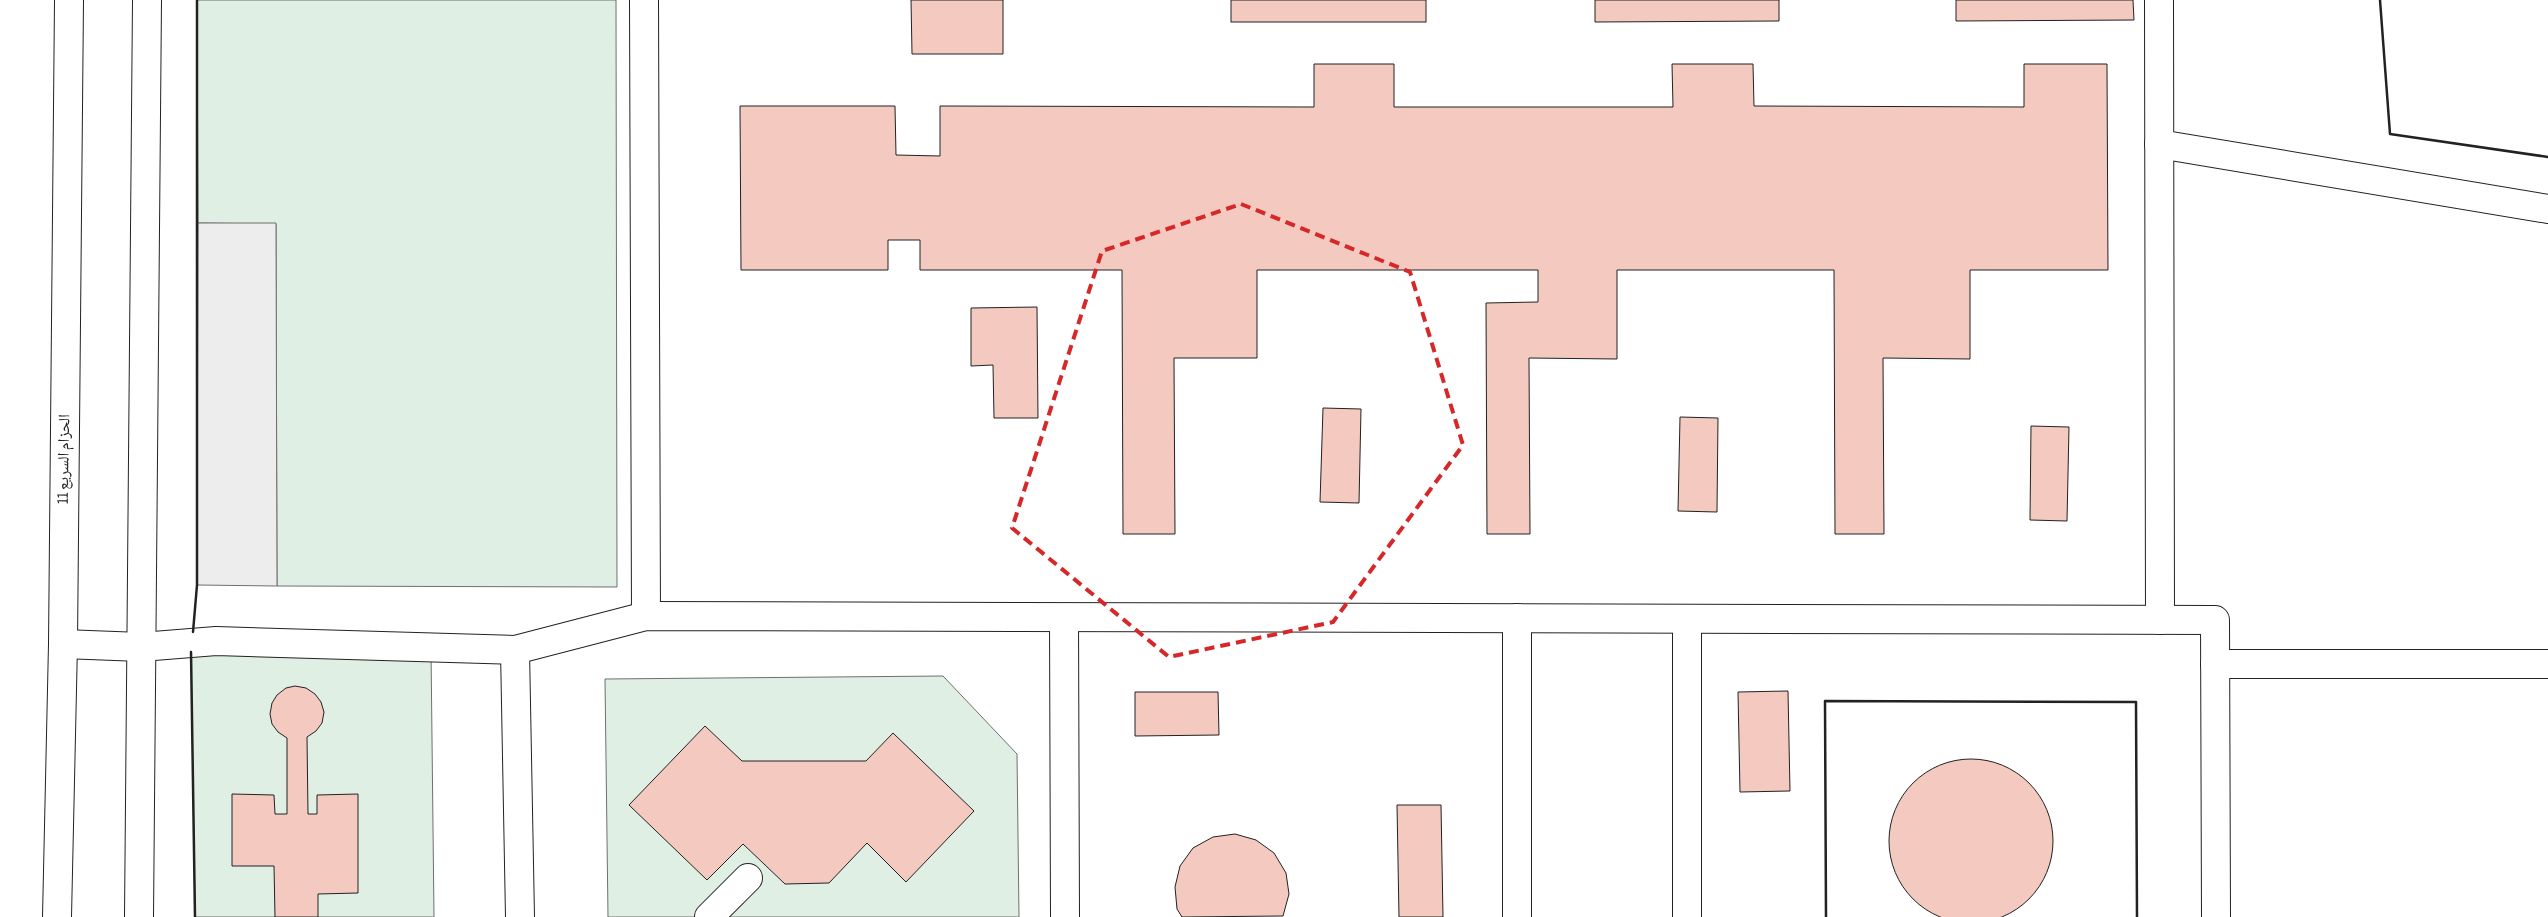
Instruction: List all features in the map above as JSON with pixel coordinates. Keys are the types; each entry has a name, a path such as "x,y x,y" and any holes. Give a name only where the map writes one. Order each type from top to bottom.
{"main road":[{"name":"الحزام السريع 11","path":"57,917 63,644 68,0"},
{"path":"139,917 147,0"},
{"path":"644,0 646,616"},
{"path":"2159,0 2160,620"},
{"path":"2159,144 2548,209"},
{"path":"63,644 140,647 216,641 515,650 646,616 2215,620 2216,917"},
{"path":"1064,618 1065,917"},
{"path":"1517,618 1518,917"},
{"path":"1687,619 1687,917"},
{"path":"515,650 520,917"},
{"path":"2215,664 2548,664"},
{"path":"709,917 748,878"}],"highlighted area":[{"path":"1241,204 1410,272 1463,445 1333,622 1169,657 1012,528 1102,251"}],"green space":[{"path":"197,0 616,0 617,587 277,586 276,224 198,223"},
{"path":"431,649 434,917 195,917 191,650"},
{"path":"943,676 1017,754 1019,917 608,917 605,679"}],"shaded area":[{"path":"198,223 276,223 277,586 197,585"}],"building":[{"path":"911,0 1003,0 1003,54 912,54"},
{"path":"1231,0 1426,0 1426,22 1231,22"},
{"path":"1595,0 1779,0 1779,21 1595,22"},
{"path":"1956,0 2133,0 2134,20 1956,21"},
{"path":"1314,64 1394,64 1394,107 1673,107 1672,64 1753,64 1754,106 2024,107 2024,64 2107,64 2108,270 1970,270 1970,359 1883,358 1884,534 1835,534 1834,270 1617,270 1617,359 1529,358 1530,534 1487,534 1486,303 1538,302 1538,270 1257,270 1257,358 1174,358 1175,534 1123,534 1122,270 920,270 920,240 888,240 888,270 741,270 740,106 895,106 896,155 940,156 940,106 1314,107"},
{"path":"1037,307 1038,418 994,418 993,365 971,366 971,308"},
{"path":"1323,408 1361,409 1359,503 1320,502"},
{"path":"1680,417 1718,418 1717,512 1678,511"},
{"path":"2031,426 2069,427 2067,521 2030,520"},
{"path":"295,686 306,688 315,694 321,702 324,712 322,723 316,731 307,737 308,814 317,814 317,795 358,794 358,893 318,894 318,917 275,917 274,866 232,866 232,794 274,795 275,814 287,814 287,738 278,732 272,724 270,714 272,703 277,695 286,688"},
{"path":"1788,691 1790,791 1740,792 1738,692"},
{"path":"1135,692 1218,692 1219,735 1135,736"},
{"path":"705,726 742,761 866,761 893,733 974,811 906,882 867,843 829,883 785,884 743,844 707,880 629,805"},
{"path":"1971,759 1995,763 2016,773 2029,783 2039,796 2049,817 2053,841 2049,865 2039,886 2029,899 2016,909 1995,919 1971,923 1947,919 1926,909 1913,899 1903,886 1893,865 1889,841 1893,817 1903,796 1913,783 1926,773 1947,763"},
{"path":"1397,805 1441,805 1443,917 1399,917"},
{"path":"1235,834 1256,840 1274,853 1286,873 1289,894 1283,916 1182,917 1177,909 1175,887 1180,866 1193,848 1213,837"}],"wall":[{"path":"193,632 197,585 197,0"},
{"path":"2380,0 2390,134 2548,157"},
{"path":"191,652 195,917"},
{"path":"1826,917 1825,701 2136,702 2137,917"}]}
